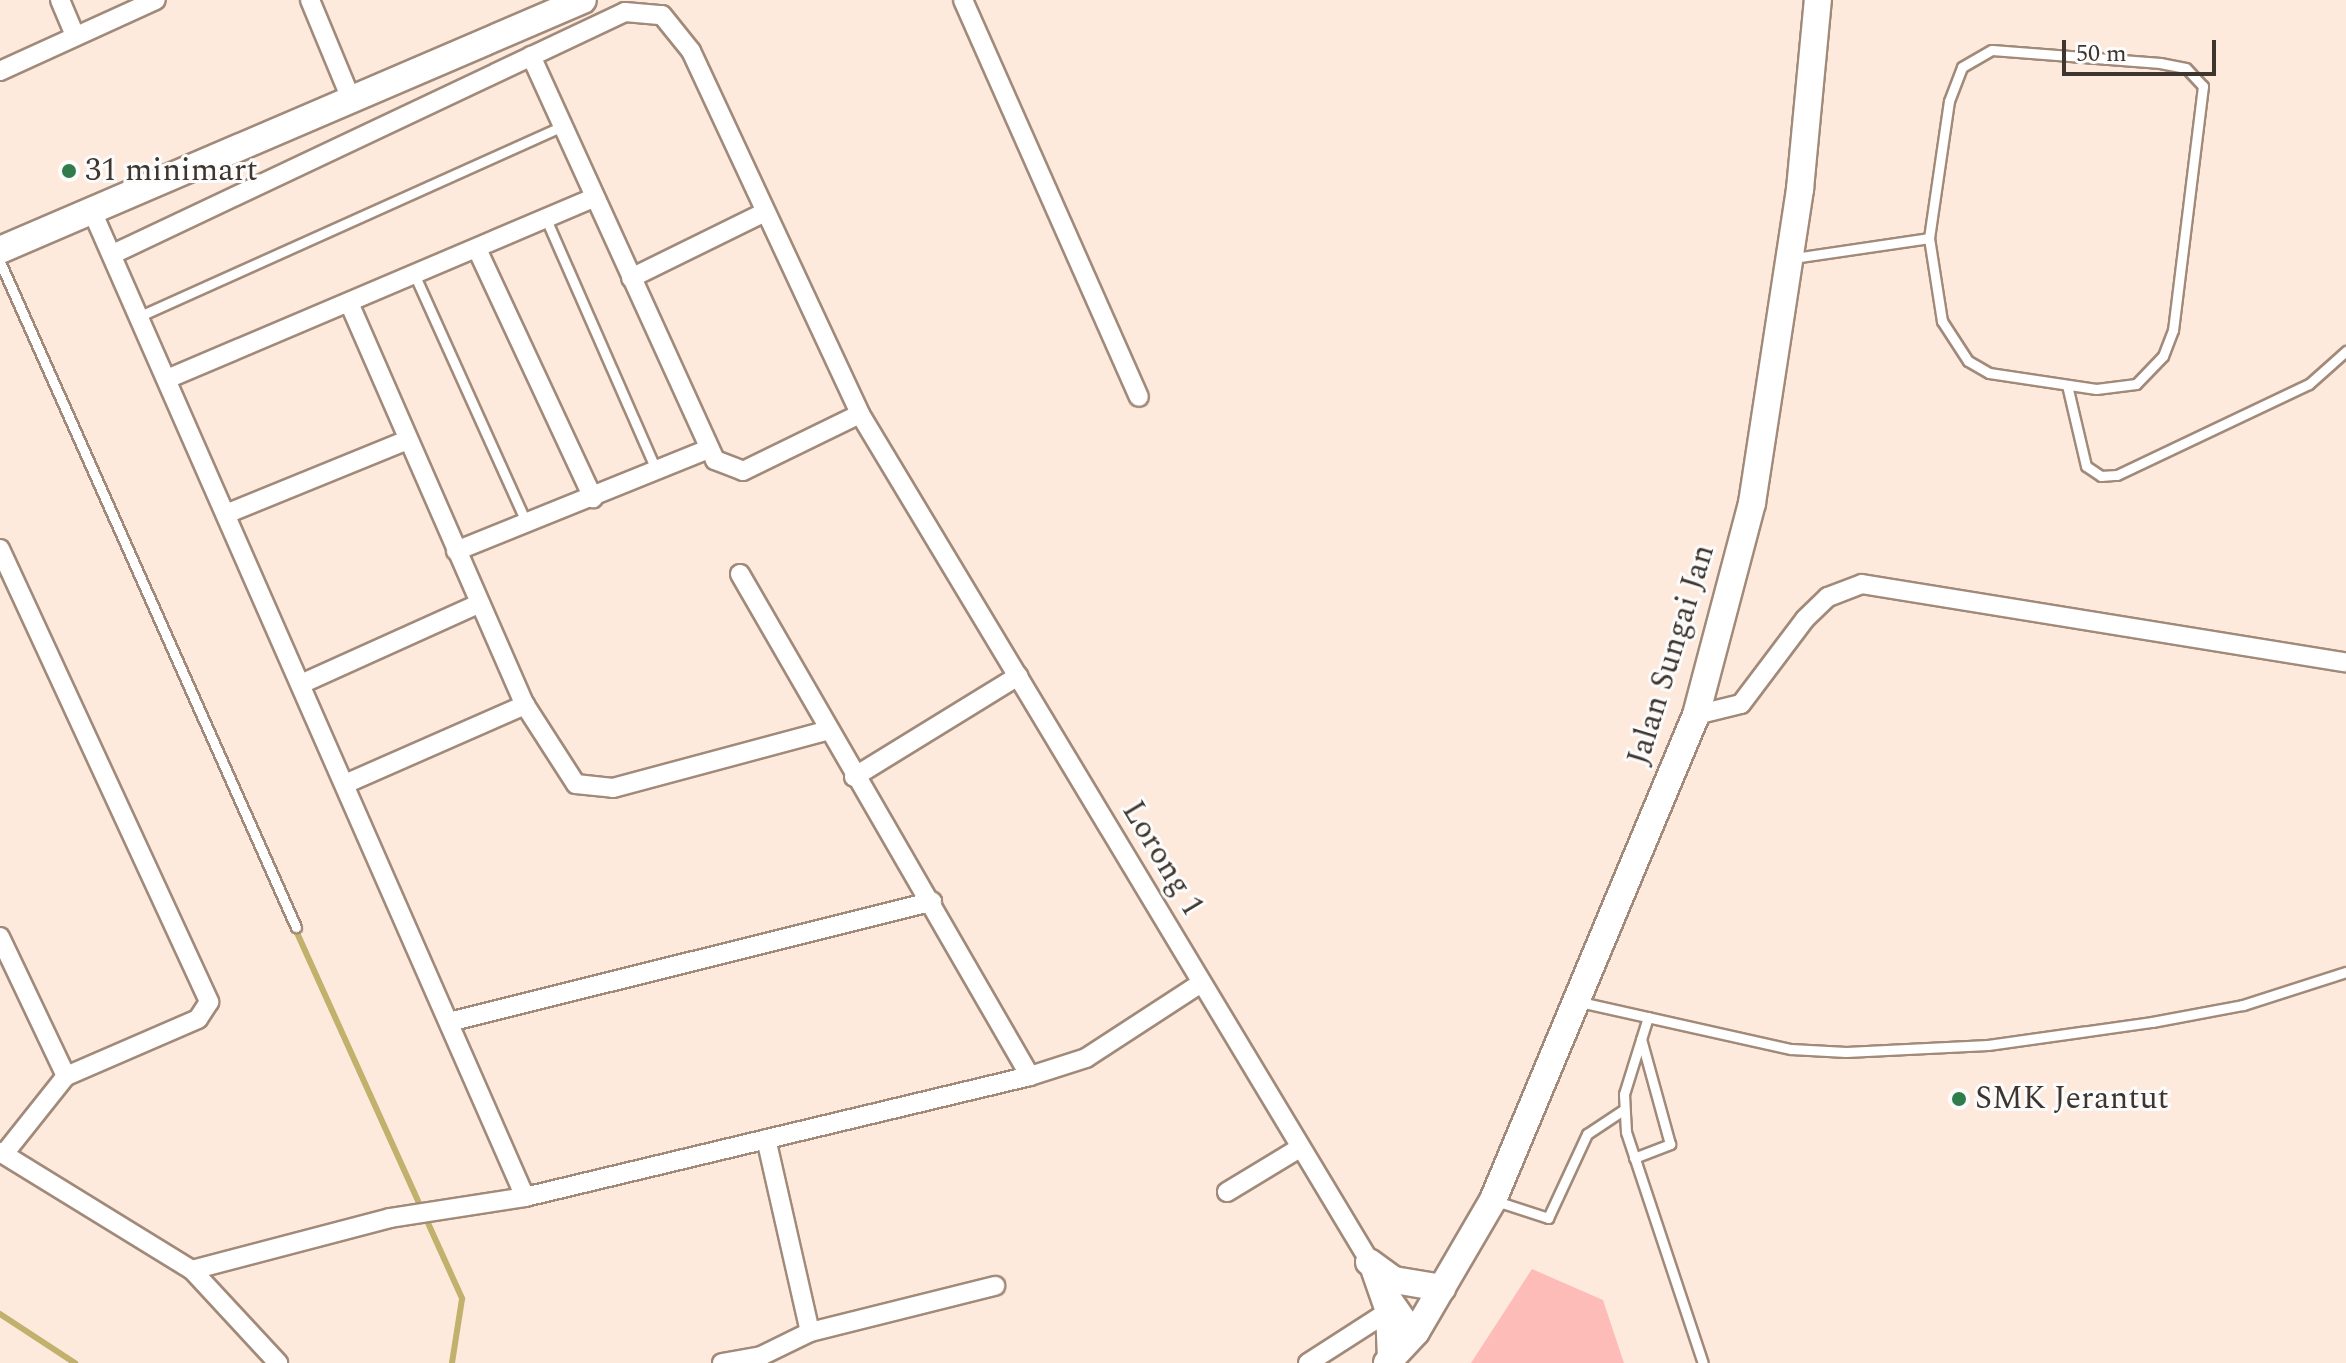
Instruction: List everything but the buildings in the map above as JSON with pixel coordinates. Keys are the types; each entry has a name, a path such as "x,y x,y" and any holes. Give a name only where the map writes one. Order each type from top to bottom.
{"main road":[{"path":"0,250 349,94 583,0"},
{"name":"Jalan Sungai Jan","path":"1389,1361 1416,1332 1493,1200 1580,1002 1696,715 1752,503 1791,258 1818,0"},
{"path":"1372,1266 1394,1280 1442,1288"},
{"path":"1372,1266 1389,1311 1389,1361"}],"street":[{"path":"60,0 75,36"},
{"path":"0,71 156,0"},
{"path":"310,0 349,94"},
{"path":"963,0 1139,397"},
{"name":"Lorong 1","path":"113,254 625,12 662,15 691,51 860,414 1298,1149 1416,1332"},
{"path":"531,56 709,449 723,466 743,471 860,414"},
{"path":"167,379 350,305 595,197"},
{"path":"92,211 525,1197"},
{"path":"631,278 765,212"},
{"path":"477,249 593,498"},
{"path":"350,305 525,705 568,776 592,789 826,731"},
{"path":"226,514 407,440"},
{"path":"456,551 709,449"},
{"path":"0,549 209,1002 198,1019 66,1076 2,1153 192,1270 278,1363"},
{"path":"740,574 826,731 932,902 1030,1076"},
{"path":"1696,715 1741,704 1805,619 1828,597 1862,584 2346,662"},
{"path":"301,684 480,603"},
{"path":"854,777 1018,676"},
{"path":"345,784 525,705"},
{"path":"449,1022 932,902"},
{"path":"0,937 66,1076"},
{"path":"192,1270 390,1218 525,1197 1030,1076 1120,1039 1201,983"},
{"path":"766,1139 810,1332"},
{"path":"1227,1192 1298,1149"},
{"path":"722,1363 761,1356 810,1332 995,1286"},
{"path":"1308,1363 1389,1311"}],"lane":[{"path":"1992,50 2038,51 2160,63 2197,75 2205,101 2163,356 2126,386 2067,385 1989,373 1968,361 1942,321 1929,238 1949,101 1973,58 1992,50"},
{"path":"140,316 563,126"},
{"path":"546,219 656,470"},
{"path":"1791,258 1929,238"},
{"path":"0,262 296,927"},
{"path":"415,276 527,524"},
{"path":"2067,385 2086,466 2117,475 2309,384 2346,351"},
{"path":"1580,1002 1791,1049 1988,1045 2243,1005 2346,972"},
{"path":"1648,1017 1623,1110 1634,1158 1703,1363"},
{"path":"1634,1158 1663,1149 1670,1134 1641,1039"},
{"path":"1493,1200 1548,1218 1587,1134 1623,1110"}],"shaded area":[{"path":"1532,1269 1603,1300 1624,1363 1471,1363"}],"waterway":[{"path":"293,924 462,1299 452,1363"},
{"path":"0,1314 75,1363"}],"place":[{"name":"31 minimart","path":"69,171"},
{"name":"SMK Jerantut","path":"1959,1099"}]}
